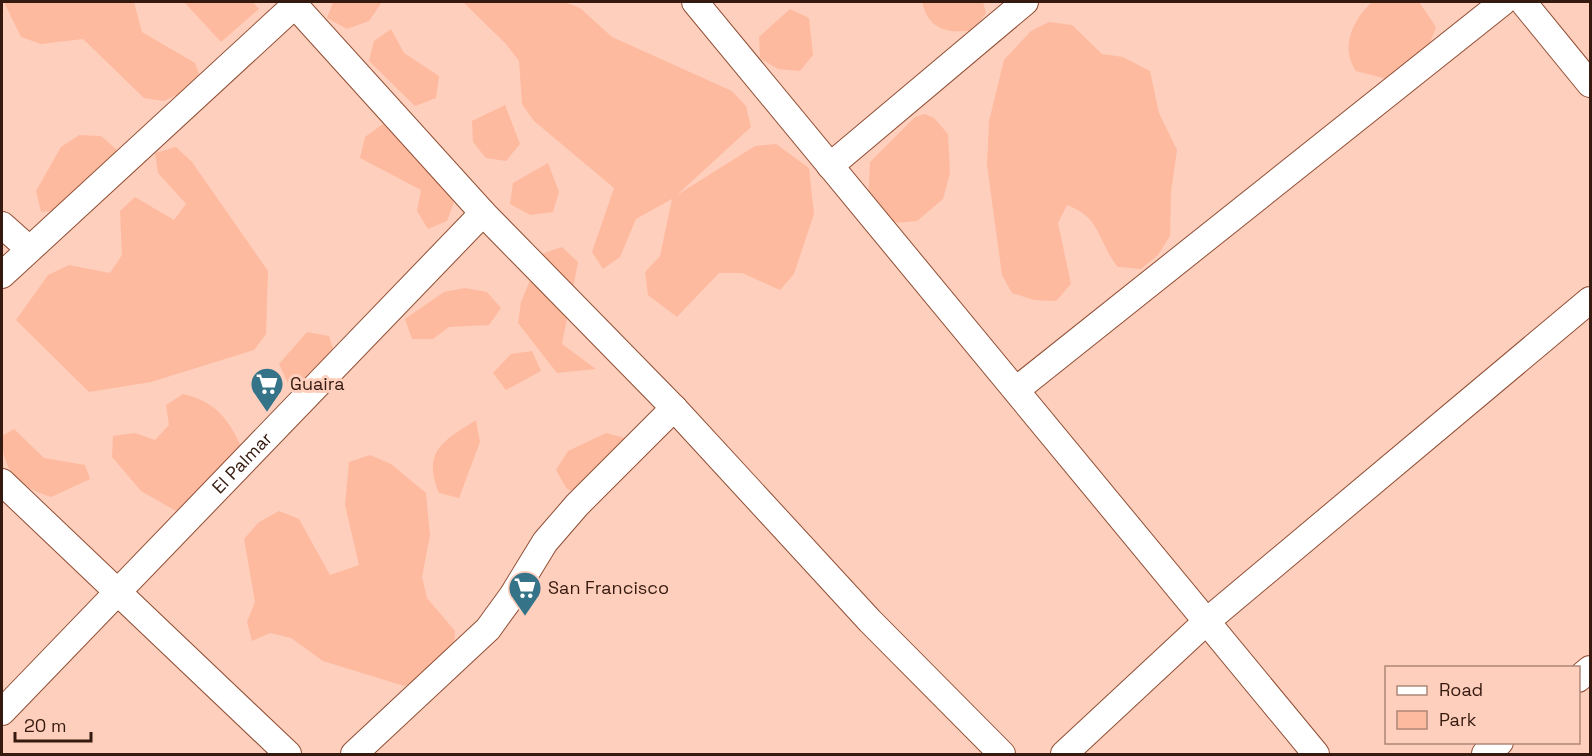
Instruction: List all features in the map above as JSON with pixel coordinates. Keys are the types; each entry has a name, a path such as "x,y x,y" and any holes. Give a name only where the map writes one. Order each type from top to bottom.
{"street":[{"path":"695,2 1317,754"},
{"path":"830,166 1025,2"},
{"path":"1016,390 1503,2"},
{"path":"1523,2 1590,84"},
{"path":"2,276 294,3 483,213 675,408 870,621 1002,754"},
{"name":"El Palmar","path":"2,712 483,213"},
{"path":"2,225 29,249"},
{"path":"1064,754 1207,621 1590,300"},
{"path":"354,754 488,629 512,596 545,542 577,505 675,408"},
{"path":"2,482 288,754"},
{"path":"1485,754 1498,744"}],"green space":[{"path":"4,2 134,2 142,32 195,63 202,83 164,101 144,98 83,39 41,44 21,37"},
{"path":"184,2 253,2 259,9 221,42"},
{"path":"333,2 382,2 369,21 347,29 327,18"},
{"path":"463,2 565,2 580,8 612,37 732,91 746,106 751,127 677,195 755,146 776,144 809,168 814,214 794,274 780,290 742,273 719,273 677,317 648,295 645,272 660,256 672,199 636,219 620,257 603,269 592,252 614,188 534,121 522,104 519,61 506,44"},
{"path":"922,2 983,2 986,13 974,30 948,30 934,24 929,19"},
{"path":"1372,2 1419,2 1436,27 1425,56 1387,79 1356,71 1349,52 1351,34 1355,25"},
{"path":"790,9 809,18 813,55 800,71 778,69 760,58 759,37"},
{"path":"1049,22 1072,25 1102,54 1123,57 1150,71 1159,113 1177,150 1171,192 1170,236 1158,255 1141,269 1118,267 1093,223 1078,210 1067,205 1058,223 1071,284 1056,301 1034,300 1012,293 1002,275 987,165 989,121 1004,60 1031,31"},
{"path":"391,29 404,53 439,76 436,98 415,106 369,61 374,41"},
{"path":"505,105 520,144 506,161 486,158 473,142 472,121"},
{"path":"925,114 934,118 948,134 950,173 943,199 917,221 894,223 868,204 870,162 915,117"},
{"path":"383,124 403,131 447,179 454,202 447,221 428,229 417,211 421,190 360,158 365,137"},
{"path":"79,135 101,136 117,150 110,171 61,210 41,212 36,191 61,147"},
{"path":"176,147 192,162 268,271 266,334 254,350 151,382 89,392 16,320 48,275 69,265 110,273 122,255 120,211 135,197 174,220 186,204 158,173 155,153"},
{"path":"548,163 559,192 553,212 530,215 510,204 513,183"},
{"path":"562,247 578,262 562,344 596,369 557,373 518,323 521,302 541,254"},
{"path":"465,288 487,292 501,308 489,325 449,327 433,339 412,339 405,319 444,292"},
{"path":"307,332 329,336 342,376 307,390 288,383 279,364"},
{"path":"532,351 541,371 506,390 493,373 511,354"},
{"path":"183,394 209,404 218,412 233,431 250,468 216,496 176,511 141,491 112,457 113,436 135,433 155,440 169,425 166,405"},
{"path":"476,420 480,442 459,498 439,493 433,467 439,449 445,441"},
{"path":"14,429 44,458 85,465 90,479 51,497 21,483 9,468 3,449 2,436"},
{"path":"606,433 636,441 576,492 567,489 556,470 568,451"},
{"path":"370,455 391,464 426,493 430,535 422,577 427,598 455,631 454,652 424,680 404,686 323,661 291,638 270,633 252,641 247,622 255,602 244,539 259,522 279,511 299,519 330,575 359,565 345,505 349,462"}],"place":[{"name":"Guaira","path":"267,413"},
{"name":"San Francisco","path":"525,617"}]}
